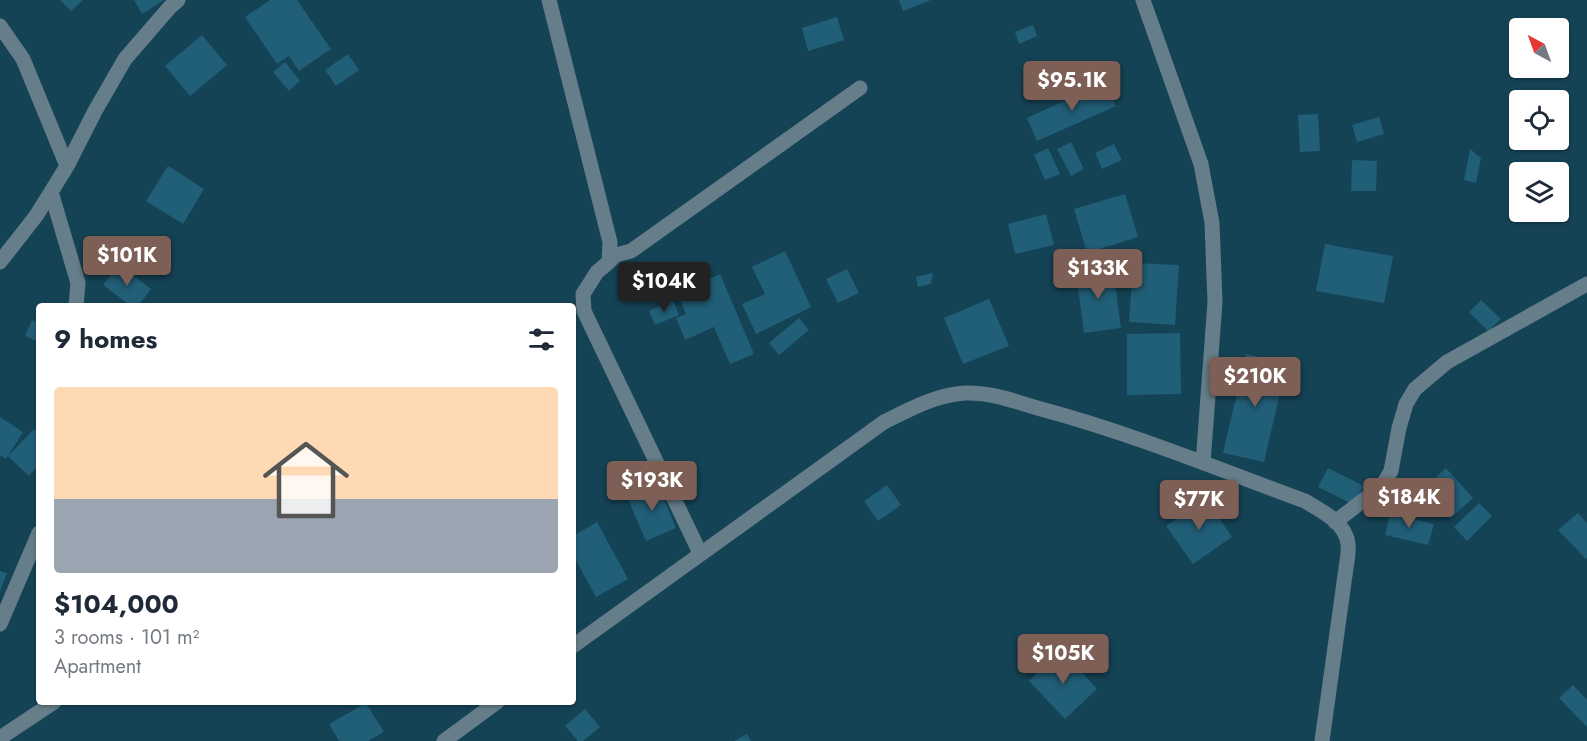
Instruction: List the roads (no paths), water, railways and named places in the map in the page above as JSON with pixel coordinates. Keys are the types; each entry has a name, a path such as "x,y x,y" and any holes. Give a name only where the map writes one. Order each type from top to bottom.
{"street":[{"path":"0,262 36,216 51,192 125,59 178,0"},
{"path":"549,0 610,242 609,261"},
{"path":"1143,0 1201,164 1212,223 1215,302 1203,463"},
{"path":"0,26 23,58 67,166"},
{"path":"700,554 584,311 577,303 597,272 616,255 631,251 860,88"},
{"path":"51,192 78,283 76,303"},
{"path":"1335,522 1382,486 1391,471 1399,428 1406,404 1415,388 1447,362 1587,284"},
{"path":"576,644 884,422 938,397 966,393 995,396 1091,422 1305,501 1328,514 1343,530 1348,545 1322,741"},
{"path":"0,624 36,540"},
{"path":"0,738 50,705"},
{"path":"444,741 493,705"}]}
